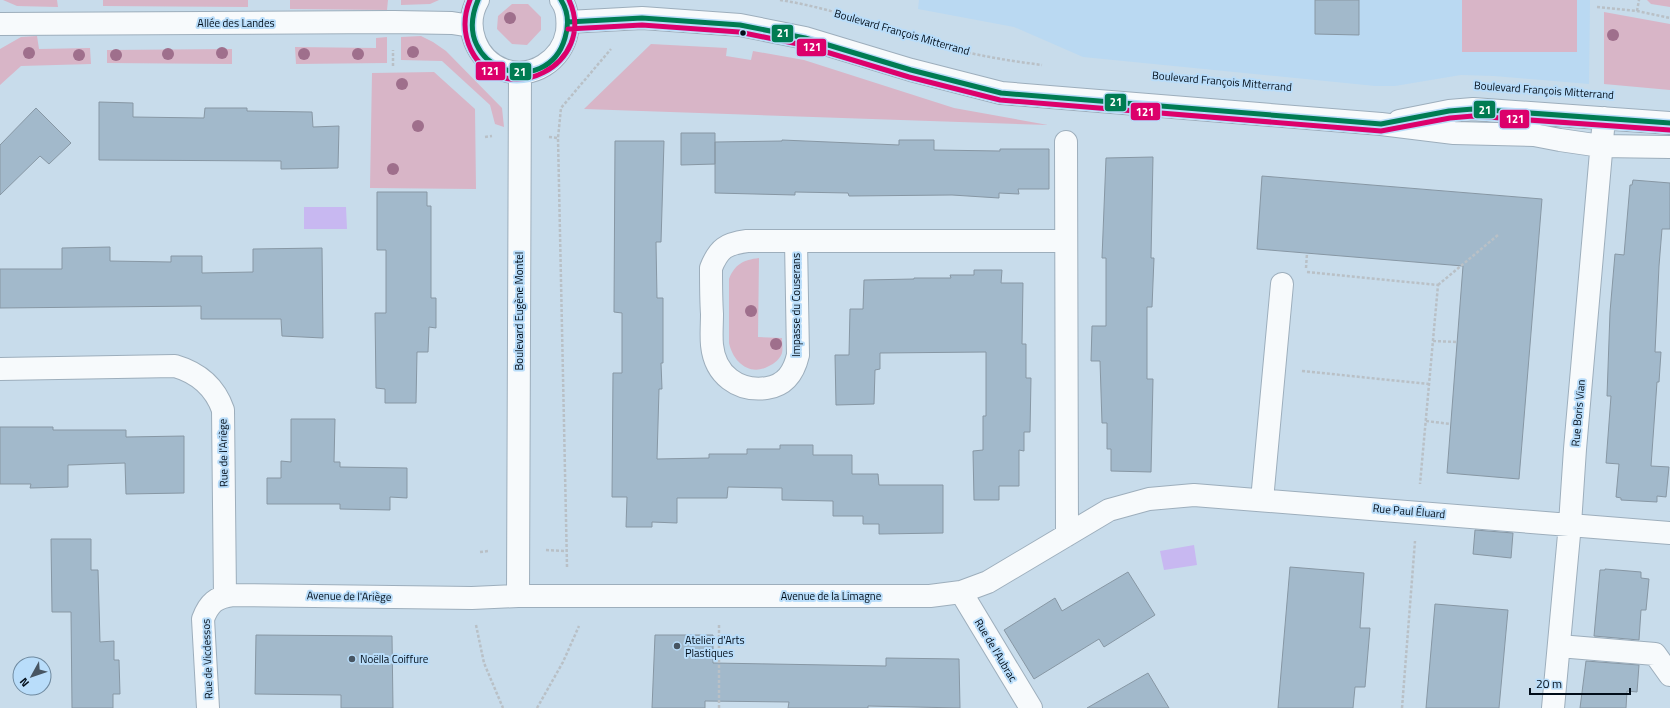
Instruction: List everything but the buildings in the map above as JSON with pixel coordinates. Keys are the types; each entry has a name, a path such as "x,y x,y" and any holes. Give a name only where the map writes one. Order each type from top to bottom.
{"street":[{"path":"478,0 473,8 471,26 474,41 481,54 492,64 505,71 520,72 539,69 555,58 565,41 568,22 561,0"},
{"path":"568,22 642,18 726,24 755,28 805,38 911,70 1001,93 1381,124 1454,133 1534,135 1601,146 1670,147"},
{"name":"Allée des Landes","path":"0,24 394,22 452,23 471,26"},
{"name":"Boulevard Eugène Montel","path":"518,596 520,72"},
{"path":"1381,124 1448,111 1473,109 1670,123"},
{"name":"Rue Boris Vian","path":"1553,708 1604,118"},
{"path":"1066,142 1067,535"},
{"name":"Impasse du Couserans","path":"796,241 798,355 795,368 789,378 780,384 768,388 747,388 731,380 723,373 714,355 712,345 711,268 716,256 723,248 734,243 747,241 796,241 1066,241"},
{"path":"1262,500 1282,284"},
{"name":"Rue de l'Ariège","path":"0,369 175,366 196,374 212,388 219,398 223,410 225,596"},
{"name":"Rue Paul Éluard","path":"1067,535 1109,510 1148,499 1194,495 1670,533"},
{"name":"Avenue de la Limagne","path":"518,596 930,596 961,592 988,582 1067,535"},
{"name":"Rue de l'Aubrac","path":"961,592 1031,708"},
{"name":"Avenue de l'Ariège","path":"225,596 472,598 518,596"},
{"name":"Rue de Vicdessos","path":"208,708 203,619 208,607 219,598 225,596"},
{"path":"1558,646 1655,654 1670,676"}],"path":[{"name":"Boulevard François Mitterrand","path":"780,0 791,1 861,19 930,43 996,58 1043,66"},
{"path":"1636,11 1638,0"},
{"path":"1597,7 1636,11 1670,18"},
{"path":"537,708 563,662 579,626 581,596 567,578 558,138 561,108 611,49 623,45 627,37 627,19"},
{"path":"1402,708 1438,285 1498,235"},
{"path":"1307,253 1306,272 1438,285"},
{"path":"1433,341 1457,342"},
{"path":"1274,368 1429,384"},
{"path":"1426,421 1450,424"},
{"path":"719,595 719,708"},
{"path":"472,598 477,636 484,663 503,708"}],"shaded area":[{"path":"3,0 57,0 58,7 17,6"},
{"path":"103,0 248,0 248,7 103,6"},
{"path":"290,0 388,0 387,10 290,9"},
{"path":"401,0 439,0 430,4 401,5"},
{"path":"919,0 1590,0 1589,84 1494,76 1461,75 1395,86 1375,86 1083,57 1014,27 918,9"},
{"path":"1462,0 1577,0 1577,52 1462,52"},
{"path":"1647,0 1670,0 1670,7 1651,4"},
{"path":"512,4 528,4 541,17 541,30 527,45 512,44 497,29 498,16"},
{"path":"1604,12 1670,24 1670,90 1604,84"},
{"path":"37,36 39,49 90,48 91,64 21,66 0,85 0,49 21,37"},
{"path":"421,36 446,51 502,108 504,127 495,124 490,105 442,61 401,60 401,37"},
{"path":"387,37 387,63 296,64 295,47 376,48 376,38"},
{"path":"651,44 727,48 726,56 751,60 753,51 804,60 954,108 1048,125 584,109"},
{"path":"232,49 232,64 107,63 107,50"},
{"path":"434,72 475,109 476,189 370,188 372,73"},
{"path":"304,207 346,207 347,229 304,229"},
{"path":"759,258 758,337 782,338 782,353 775,363 762,369 755,370 749,369 738,362 729,343 729,279 737,266 748,260"},
{"path":"1194,545 1197,565 1164,570 1160,551"}],"transit line":[{"name":"121","path":"470,0 465,19 465,31 471,50 486,69 504,78 524,79 543,73 560,61 571,44 575,23 569,0"},
{"name":"21","path":"478,0 472,24 476,44 488,59 504,69 522,72 540,68 555,57 565,38 567,28 566,13 561,0"},
{"name":"21","path":"568,22 642,18 740,25 805,38 911,70 1001,93 1381,124 1449,111 1473,109 1670,123"},
{"name":"121","path":"568,29 642,25 739,32 803,45 909,77 1000,100 1381,131 1450,118 1473,116 1670,130"}],"place":[{"name":"Atelier d'Arts Plastiques","path":"677,646"},
{"name":"Noëlla Coiffure","path":"352,659"}]}
